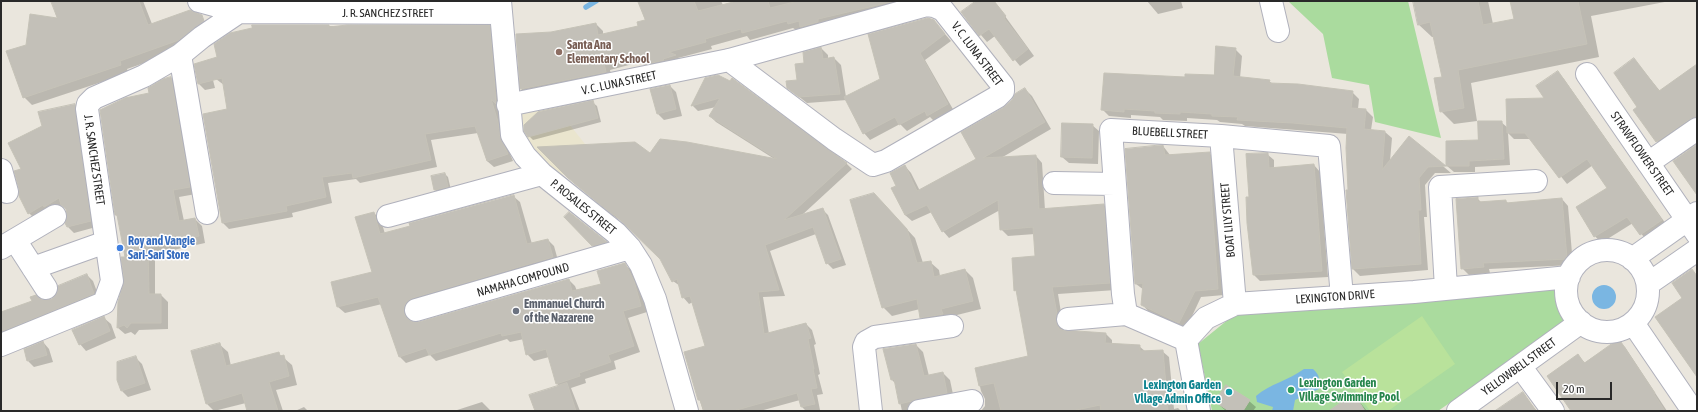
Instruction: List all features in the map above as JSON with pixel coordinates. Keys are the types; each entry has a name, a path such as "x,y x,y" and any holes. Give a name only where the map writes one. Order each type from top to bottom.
{"street":[{"path":"199,1 240,12"},
{"path":"1271,1 1278,31"},
{"name":"V. C. LUNA STREET","path":"508,105 729,60 927,6 934,6 943,10 1003,86 1003,91 997,97 886,161 873,165 834,139 729,60"},
{"name":"J. R. SANCHEZ STREET","path":"1,345 104,303 112,281 87,109 88,104 94,98 144,76 180,55 202,37 240,12 501,7"},
{"name":"P. ROSALES STREET","path":"501,7 508,105 512,136 525,156 542,174 616,233 630,248 641,266 655,300 687,411"},
{"path":"180,55 207,213"},
{"name":"STRAWFLOWER STREET","path":"1587,74 1648,163 1694,222"},
{"path":"1648,163 1697,129"},
{"name":"BLUEBELL STREET","path":"1126,314 1123,294 1111,130 1221,136 1329,146 1342,297"},
{"name":"BOAT LILY STREET","path":"1221,136 1235,304"},
{"path":"1,170 7,192"},
{"path":"388,216 542,174"},
{"path":"1446,288 1440,187 1536,181"},
{"path":"1054,183 1115,184"},
{"path":"46,288 33,268 8,244 55,216"},
{"path":"1632,259 1694,222"},
{"path":"33,268 106,242"},
{"name":"NAMAHA COMPOUND","path":"416,310 630,248"},
{"path":"1608,250 1621,253 1632,259 1639,266 1648,284 1646,306 1633,323 1621,330 1607,332 1593,330 1581,322 1573,313 1568,302 1567,289 1569,277 1575,266 1584,257 1596,252 1608,250"},
{"path":"1648,284 1697,250"},
{"name":"LEXINGTON DRIVE","path":"1186,340 1206,318 1235,304 1342,297 1569,277"},
{"path":"1068,319 1126,314 1186,340 1199,411"},
{"name":"YELLOWBELL STREET","path":"1458,411 1581,322"},
{"path":"1633,323 1693,411"},
{"path":"871,411 864,347 866,342 874,337 952,326"},
{"path":"1520,366 1553,411"},
{"path":"919,411 972,401"}],"shaded area":[{"path":"550,100 589,149 560,177 517,133 513,108"}],"green space":[{"path":"1288,1 1408,1 1441,138 1375,122 1369,85 1332,78 1323,34"},
{"path":"1557,287 1565,323 1438,411 1212,411 1198,344 1235,314"},
{"path":"1422,316 1455,364 1388,411 1370,411 1342,372"}],"water":[{"path":"1604,285 1609,286 1615,292 1615,302 1609,308 1604,309 1599,308 1593,302 1592,297 1593,292 1599,286"},
{"name":"Lexington Garden Village Swimming Pool","path":"1304,369 1313,369 1317,373 1319,389 1295,400 1293,411 1272,411 1273,407 1257,402 1256,396 1261,392"}],"building":[{"path":"51,1 139,1 148,25 190,10 202,15 204,21 179,40 120,61 121,65 23,98 6,51 26,45 30,14 57,18"},
{"path":"638,1 694,1 698,11 737,1 768,1 770,8 798,1 895,1 818,19 818,22 800,27 799,21 788,24 787,21 742,33 741,29 705,39 706,42 669,52 676,55 663,59 664,60 644,65 641,54 604,63 606,72 520,89 516,34 551,32 596,23 598,35 638,26 637,22 645,20"},
{"path":"976,1 994,1 1006,16 1004,18 1028,49 1013,61 989,29 979,36 961,12"},
{"path":"1413,1 1478,1 1483,25 1514,19 1510,1 1578,1 1587,44 1458,70 1464,108 1440,112 1434,78 1442,77 1430,22 1418,25"},
{"path":"928,18 934,20 945,34 920,53 948,104 927,116 925,111 899,125 895,117 863,134 844,97 880,79 868,34"},
{"path":"252,25 329,25 329,27 347,25 490,25 496,104 491,99 498,122 500,136 508,154 487,161 475,126 425,134 431,160 353,178 352,173 322,177 326,197 286,206 287,211 222,223 203,114 227,109 222,78 198,84 194,64 217,57 214,44 230,33 252,28"},
{"path":"1216,46 1236,48 1233,76 1270,80 1269,83 1298,84 1353,91 1351,108 1366,109 1364,129 1385,131 1382,170 1409,136 1446,166 1428,167 1419,178 1421,210 1418,210 1421,264 1352,269 1346,190 1348,190 1346,148 1347,128 1237,120 1238,117 1212,116 1212,114 1180,112 1180,114 1155,113 1155,111 1124,109 1124,112 1101,110 1104,73 1185,77 1185,74 1214,75"},
{"path":"821,47 823,59 834,57 840,94 799,97 787,88 786,81 797,80 795,64 804,63 803,52"},
{"path":"1634,58 1659,91 1697,64 1697,117 1690,119 1656,142 1633,110 1637,107 1614,73"},
{"path":"1558,71 1662,220 1640,235 1627,217 1594,237 1576,207 1607,188 1587,159 1559,178 1525,133 1507,133 1506,99 1544,98 1536,86"},
{"path":"718,75 730,81 732,78 847,163 784,220 823,208 841,259 826,264 813,227 765,245 779,290 758,292 764,334 806,323 811,338 808,339 817,388 811,389 815,404 801,407 797,393 733,411 704,411 700,400 698,400 684,352 705,346 690,296 682,298 677,279 672,282 660,259 614,214 614,216 568,178 537,147 635,142 650,153 660,139 687,142 777,159 709,116 720,98 691,106 705,78"},
{"path":"171,77 190,187 173,190 179,221 195,218 199,236 148,247 149,294 161,294 161,323 131,323 127,328 124,325 117,328 118,302 124,280 121,257 125,257 117,215 115,215 100,110 125,98 149,93 148,88 163,79"},
{"path":"670,85 676,109 657,114 650,89"},
{"path":"1025,88 1045,122 983,158 1036,155 1039,209 1104,204 1110,283 1052,287 1057,314 1056,320 1059,329 1106,333 1105,343 1140,345 1140,351 1163,350 1168,411 1101,411 1100,405 1071,411 1001,411 994,383 979,386 975,368 1028,356 1016,290 1014,291 1012,258 1035,256 1033,227 1000,230 998,200 942,232 927,205 905,215 891,188 896,186 890,173 905,165 917,191 976,159 961,132 1003,108 1012,100 1015,94"},
{"path":"593,100 598,118 528,137 524,131 524,125 538,112"},
{"path":"75,104 91,221 67,227 65,223 67,215 66,209 61,205 59,198 28,214 19,196 19,189 14,171 21,169 8,143 42,126 38,112"},
{"path":"1478,121 1502,121 1504,159 1469,161 1469,166 1446,166 1446,141 1478,140"},
{"path":"1062,123 1093,124 1092,158 1061,157"},
{"path":"1697,144 1697,195 1673,161"},
{"path":"1163,145 1165,155 1210,152 1218,289 1195,291 1179,323 1141,305 1143,283 1135,284 1125,149"},
{"path":"1268,153 1269,168 1314,164 1322,271 1253,275 1247,223 1246,197 1249,197 1246,154"},
{"path":"445,173 448,187 434,190 431,176"},
{"path":"874,193 907,229 917,263 931,261 934,277 965,269 973,301 941,309 943,314 920,318 917,299 882,308 850,200"},
{"path":"514,195 527,244 548,239 553,257 413,298 407,301 404,307 404,314 413,322 419,322 569,279 572,291 601,284 597,271 625,263 634,281 641,306 623,311 634,346 608,355 611,362 579,373 580,376 556,384 546,349 526,355 521,332 502,336 501,333 429,355 426,348 399,357 378,297 337,307 331,282 372,272 355,217 374,212 380,234 410,226 409,223"},
{"path":"1478,197 1478,202 1506,200 1506,203 1562,198 1567,259 1483,263 1484,267 1461,269 1456,199"},
{"path":"569,212 607,242 592,246 564,217"},
{"path":"1692,269 1697,276 1697,377 1655,317 1682,298 1672,283"},
{"path":"87,274 94,294 1,332 1,312 32,301 30,297 36,295 41,299 52,299 57,293 58,286"},
{"path":"104,316 110,331 79,345 72,330"},
{"path":"1619,339 1655,393 1654,394 1665,411 1571,411 1547,376 1578,354 1584,363"},
{"path":"43,341 47,355 27,361 24,349"},
{"path":"220,343 226,366 279,352 280,356 284,355 289,376 269,382 278,411 247,411 242,393 206,404 191,351"},
{"path":"916,344 924,376 943,372 947,393 899,404 894,379 891,380 883,349"},
{"path":"136,356 145,383 121,391 117,380 117,362"},
{"path":"567,383 576,411 535,411 529,395"},
{"name":"Lexington Garden Vllage Admin Office","path":"1226,385 1250,400 1243,411 1229,411 1215,402"},
{"path":"1523,392 1536,411 1495,411"},
{"path":"1354,394 1365,411 1329,411"}],"waterway":[{"path":"586,7 596,1"}],"place":[{"name":"Santa Ana Elementary School","path":"559,52"},
{"name":"Roy and Vangie Sari-Sari Store","path":"120,248"},
{"name":"Emmanuel Church of the Nazarene","path":"516,311"},
{"name":"Lexington Garden Village Swimming Pool","path":"1291,390"},
{"name":"Lexington Garden Vllage Admin Office","path":"1229,392"}]}
